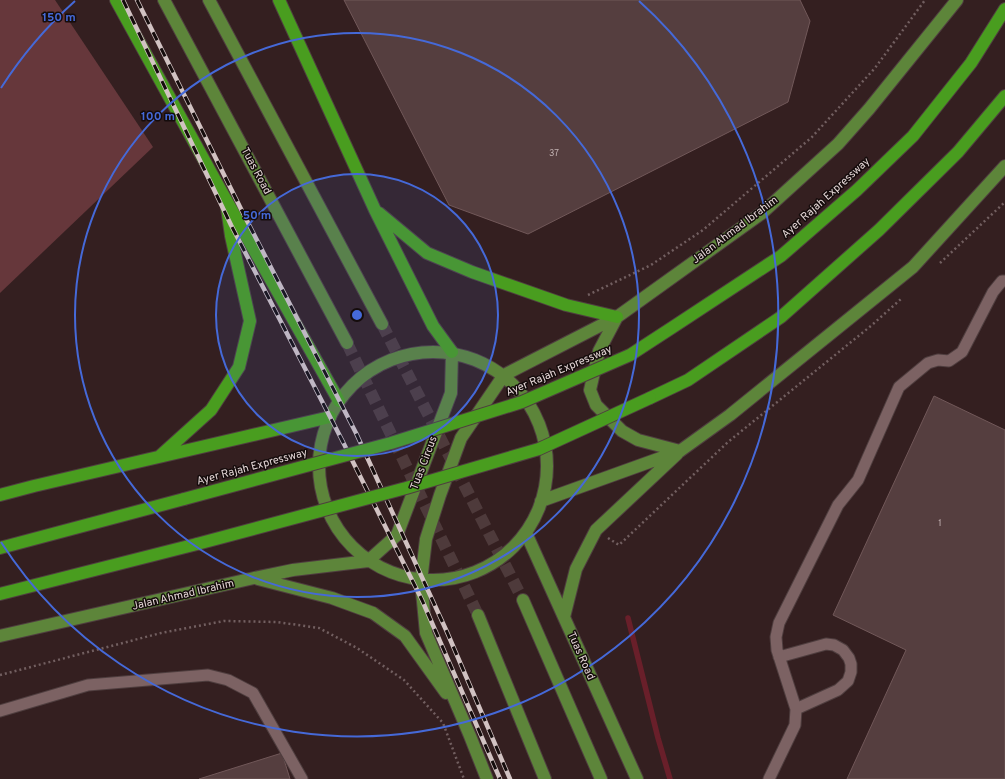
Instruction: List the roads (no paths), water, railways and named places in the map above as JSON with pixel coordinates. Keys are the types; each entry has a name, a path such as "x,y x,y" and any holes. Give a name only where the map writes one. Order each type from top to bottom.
{"highway":[{"path":"116,0 226,200 339,400"},
{"path":"279,0 375,210 433,326 452,352"},
{"name":"Ayer Rajah Expressway","path":"0,548 391,443 522,402 630,355 781,256 857,190 913,136 971,63 1005,9"},
{"path":"0,594 197,544 406,488 539,449 688,380 781,317 879,230 958,152 1005,96"},
{"path":"159,456 211,410 239,367 250,321 231,236 226,200"},
{"path":"375,210 427,253 472,272 566,305 617,317"},
{"path":"0,495 159,456 330,417"}],"main road":[{"name":"Tuas Road","path":"164,0 347,343"},
{"path":"209,0 382,324"},
{"name":"Jalan Ahmad Ibrahim","path":"504,375 617,317 762,213 838,144 869,109 957,0"},
{"path":"564,617 576,569 596,530 680,451 730,415 914,267 1005,166"},
{"path":"617,317 599,351 590,390 596,405 622,431 638,440 680,451"},
{"path":"420,352 452,352 476,359 504,375 522,392 526,398 536,414 545,437 548,462 546,488 535,518 526,533 510,551 491,566 469,575 445,580 421,581 393,574 368,561 348,543 332,522 322,496 319,470 321,442 330,417 339,400 361,377 389,360 420,352"},
{"name":"Tuas Circus","path":"368,561 397,535 451,394 452,352"},
{"path":"487,779 426,633 421,581 426,538 461,438 504,375"},
{"path":"542,501 680,451"},
{"name":"Tuas Road","path":"526,533 637,779"},
{"name":"Jalan Ahmad Ibrahim","path":"0,636 293,570 368,561"},
{"path":"254,578 332,598 373,613 405,636 444,689 470,736"},
{"path":"523,600 601,779"},
{"path":"478,614 545,779"}],"lane":[{"path":"769,779 795,725 796,708 777,650 776,637 779,623 838,504 858,480 899,387 928,362 938,360 949,361 962,352 993,292 1002,281 1005,281"},
{"path":"779,657 826,644 834,645 843,650 849,658 851,672 848,681 838,690 796,708"},
{"path":"0,711 88,685 208,675 228,680 253,693 302,779"}],"waterway":[{"path":"628,618 658,738 670,779"}],"tunnel":[{"path":"382,324 523,600"},
{"path":"347,343 478,615"}],"railway":[{"path":"123,0 231,225 342,440 422,600 500,779"},
{"path":"137,0 243,213 356,433 447,632 510,779"}]}
